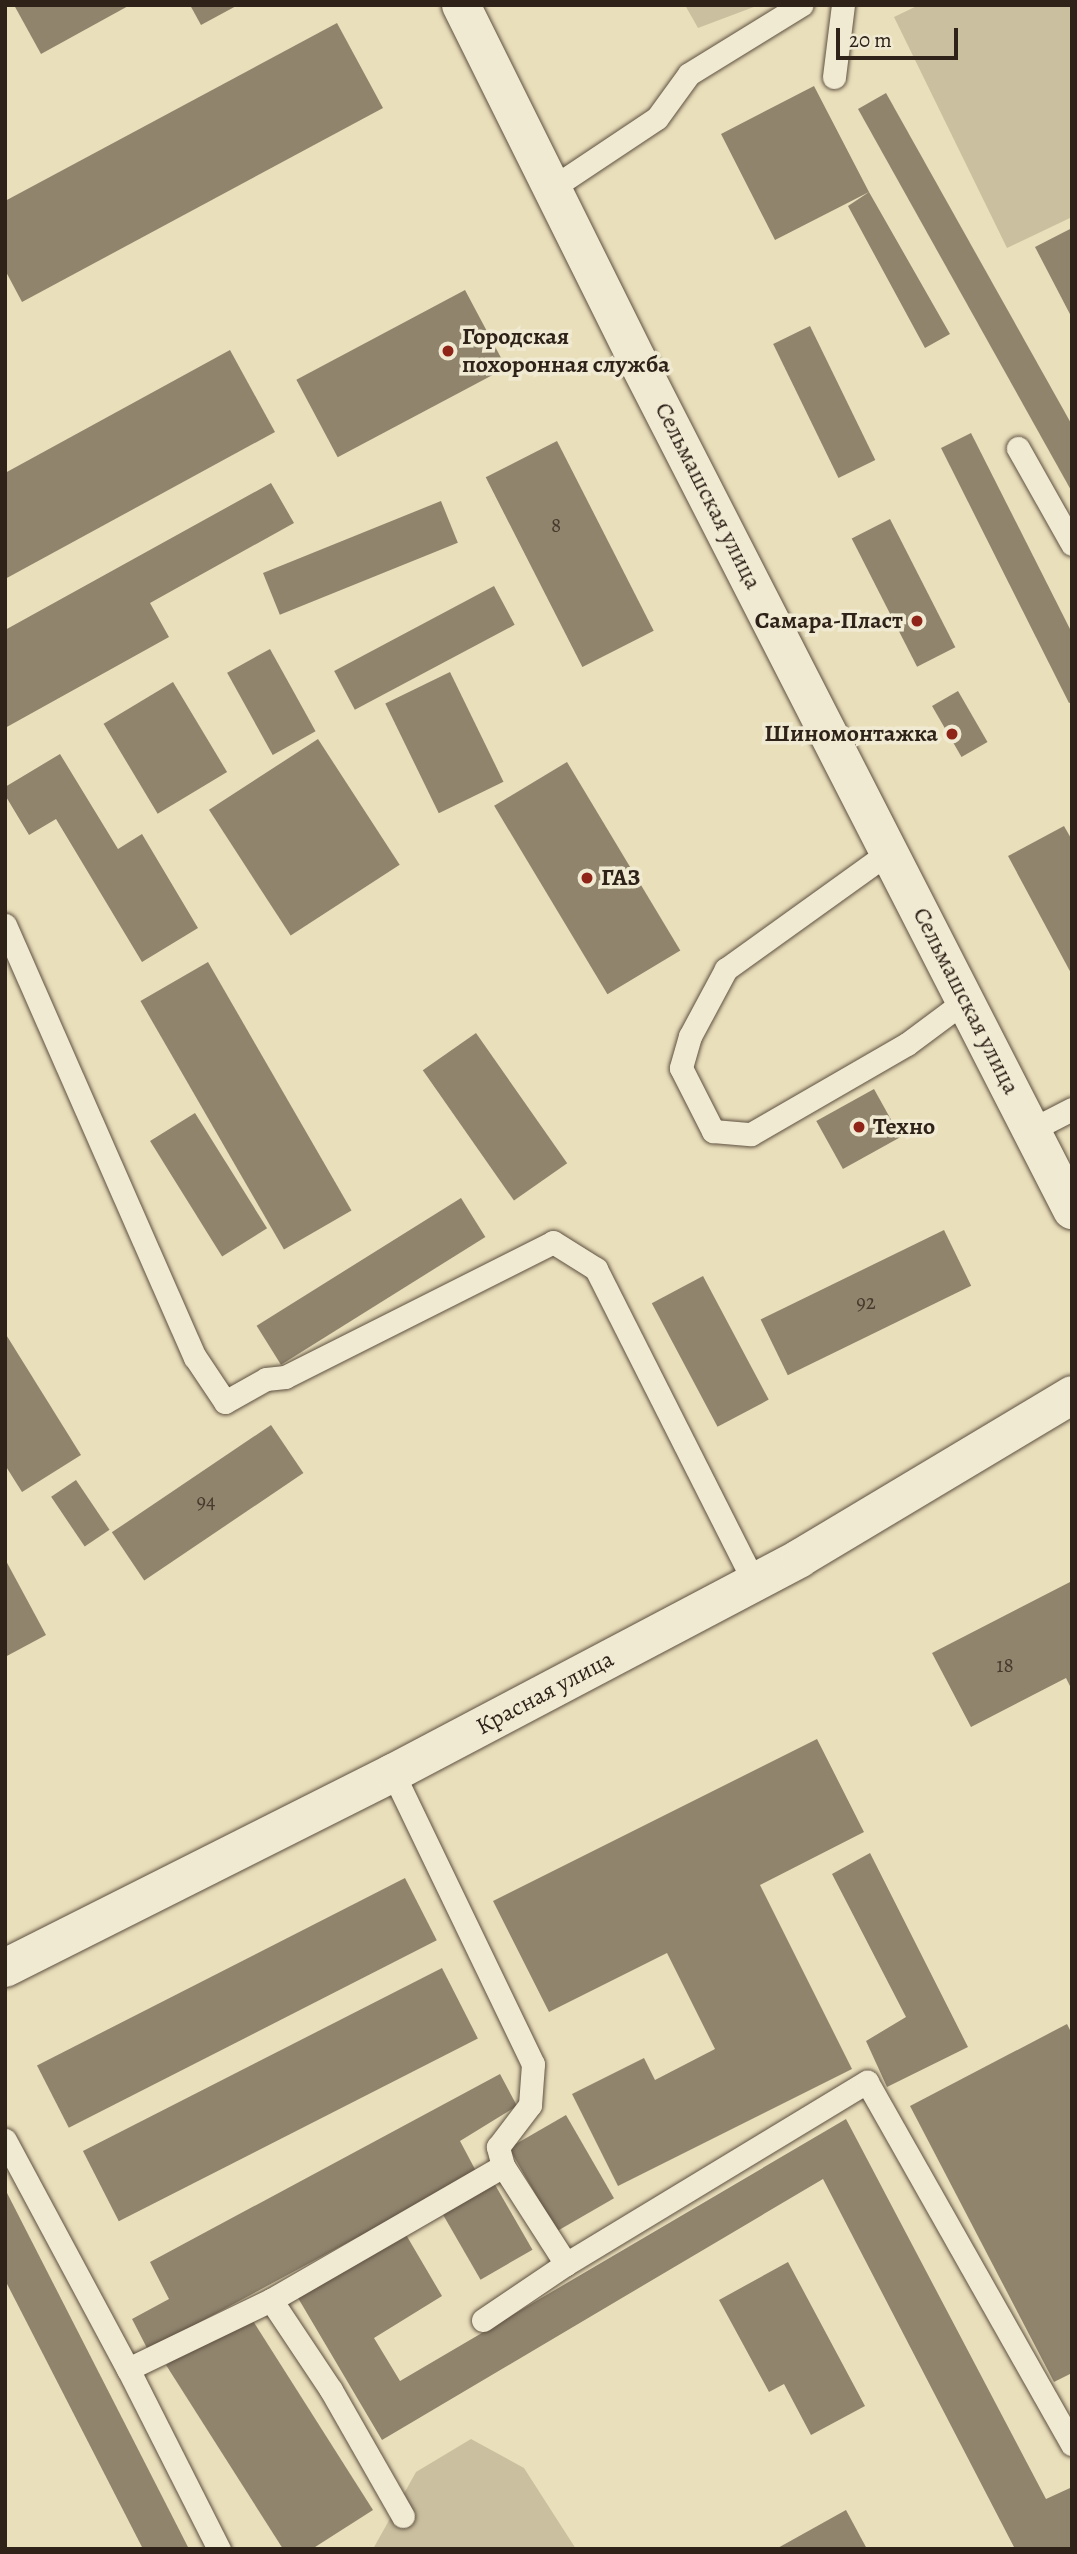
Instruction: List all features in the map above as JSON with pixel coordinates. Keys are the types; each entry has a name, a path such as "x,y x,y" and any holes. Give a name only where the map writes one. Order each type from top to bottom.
{"main road":[{"name":"Сельмашская улица","path":"461,5 1072,1210"},
{"name":"Красная улица","path":"5,1968 393,1773 800,1558 1072,1395"}],"lane":[{"path":"552,188 657,118 689,74 800,5"},
{"path":"834,77 843,5"},
{"path":"1018,448 1072,544"},
{"path":"889,852 726,968 690,1036 681,1068 713,1131 751,1134 907,1044 965,1002"},
{"path":"5,925 195,1357 225,1402 266,1379 285,1377 553,1242 596,1269 754,1582"},
{"path":"1031,1130 1072,1109"},
{"path":"393,1773 533,2064 530,2105 499,2147 503,2166 566,2264"},
{"path":"483,2320 566,2264 867,2082 1072,2444"},
{"path":"5,2140 128,2369 219,2549"},
{"path":"128,2369 271,2300 503,2166"},
{"path":"271,2300 331,2390 403,2516"}],"shaded area":[{"path":"685,5 759,5 698,28"},
{"path":"919,5 1072,5 1072,217 1007,248 894,17"},
{"path":"471,2439 524,2468 576,2549 373,2549 416,2472"}],"building":[{"path":"14,5 130,5 41,54"},
{"path":"190,5 238,5 201,25"},
{"path":"337,23 383,108 22,302 5,270 5,201"},
{"path":"814,86 869,192 775,240 721,134"},
{"path":"886,93 1072,425 1072,492 858,109"},
{"path":"869,192 950,334 925,348 848,206"},
{"path":"1072,228 1072,318 1035,247"},
{"path":"465,290 506,368 338,457 296,380"},
{"path":"810,326 875,460 838,478 773,344"},
{"path":"230,350 275,432 5,579 5,473"},
{"path":"971,433 1072,633 1072,702 1069,703 941,448"},
{"path":"557,441 654,631 582,667 486,477"},
{"path":"271,483 294,523 150,603 169,637 5,728 5,630"},
{"path":"441,501 458,543 280,615 263,573"},
{"path":"890,519 955,647 917,667 852,539"},
{"path":"494,586 515,625 355,710 334,671"},
{"path":"270,649 316,731 273,755 227,673"},
{"path":"450,672 503,782 439,813 385,704"},
{"path":"173,682 227,772 158,814 104,724"},
{"path":"958,691 988,742 962,757 932,706"},
{"path":"318,739 400,865 291,936 209,810"},
{"path":"60,754 118,849 142,834 198,928 142,962 56,819 29,835 5,795 5,787"},
{"name":"ГАЗ","path":"567,762 680,951 607,994 494,806"},
{"path":"1064,826 1072,840 1072,975 1008,856"},
{"path":"208,962 352,1211 284,1250 140,1001"},
{"path":"476,1033 567,1163 514,1201 423,1070"},
{"path":"874,1089 901,1137 843,1169 816,1121"},
{"path":"195,1113 267,1228 222,1256 150,1141"},
{"path":"461,1198 485,1237 281,1365 257,1326"},
{"path":"944,1230 971,1286 788,1375 761,1319"},
{"path":"703,1276 769,1400 718,1427 652,1303"},
{"path":"5,1333 81,1455 22,1492 5,1465"},
{"path":"271,1425 303,1473 144,1580 112,1532"},
{"path":"76,1480 110,1530 85,1547 51,1497"},
{"path":"5,1559 46,1635 5,1657"},
{"path":"1072,1581 1072,1690 1066,1678 971,1727 932,1653"},
{"path":"817,1739 864,1832 760,1885 852,2069 618,2186 572,2094 644,2058 655,2080 715,2049 667,1953 549,2012 493,1901"},
{"path":"870,1853 968,2047 887,2087 866,2041 906,2017 832,1874"},
{"path":"405,1878 437,1940 69,2128 37,2065"},
{"path":"442,1968 478,2038 119,2221 83,2151"},
{"path":"1067,2024 1072,2034 1072,2373 1054,2382 910,2106"},
{"path":"500,2074 517,2106 460,2141 477,2173 148,2350 132,2319 169,2299 150,2262"},
{"path":"566,2115 614,2198 557,2231 509,2148"},
{"path":"846,2119 1046,2499 1070,2488 1072,2549 1015,2549 823,2179 382,2440 298,2298 405,2233 442,2296 374,2338 400,2381"},
{"path":"494,2183 532,2250 481,2280 442,2213"},
{"path":"5,2189 189,2549 143,2549 5,2280"},
{"path":"788,2262 865,2406 811,2435 784,2384 769,2392 719,2300"},
{"path":"248,2313 373,2510 312,2549 283,2549 166,2365"},
{"path":"846,2510 867,2549 776,2549"}],"place":[{"name":"Городская похоронная служба","path":"448,351"},
{"name":"Самара-Пласт","path":"917,621"},
{"name":"Шиномонтажка","path":"952,734"},
{"name":"ГАЗ","path":"587,878"},
{"name":"Техно","path":"859,1127"}]}
